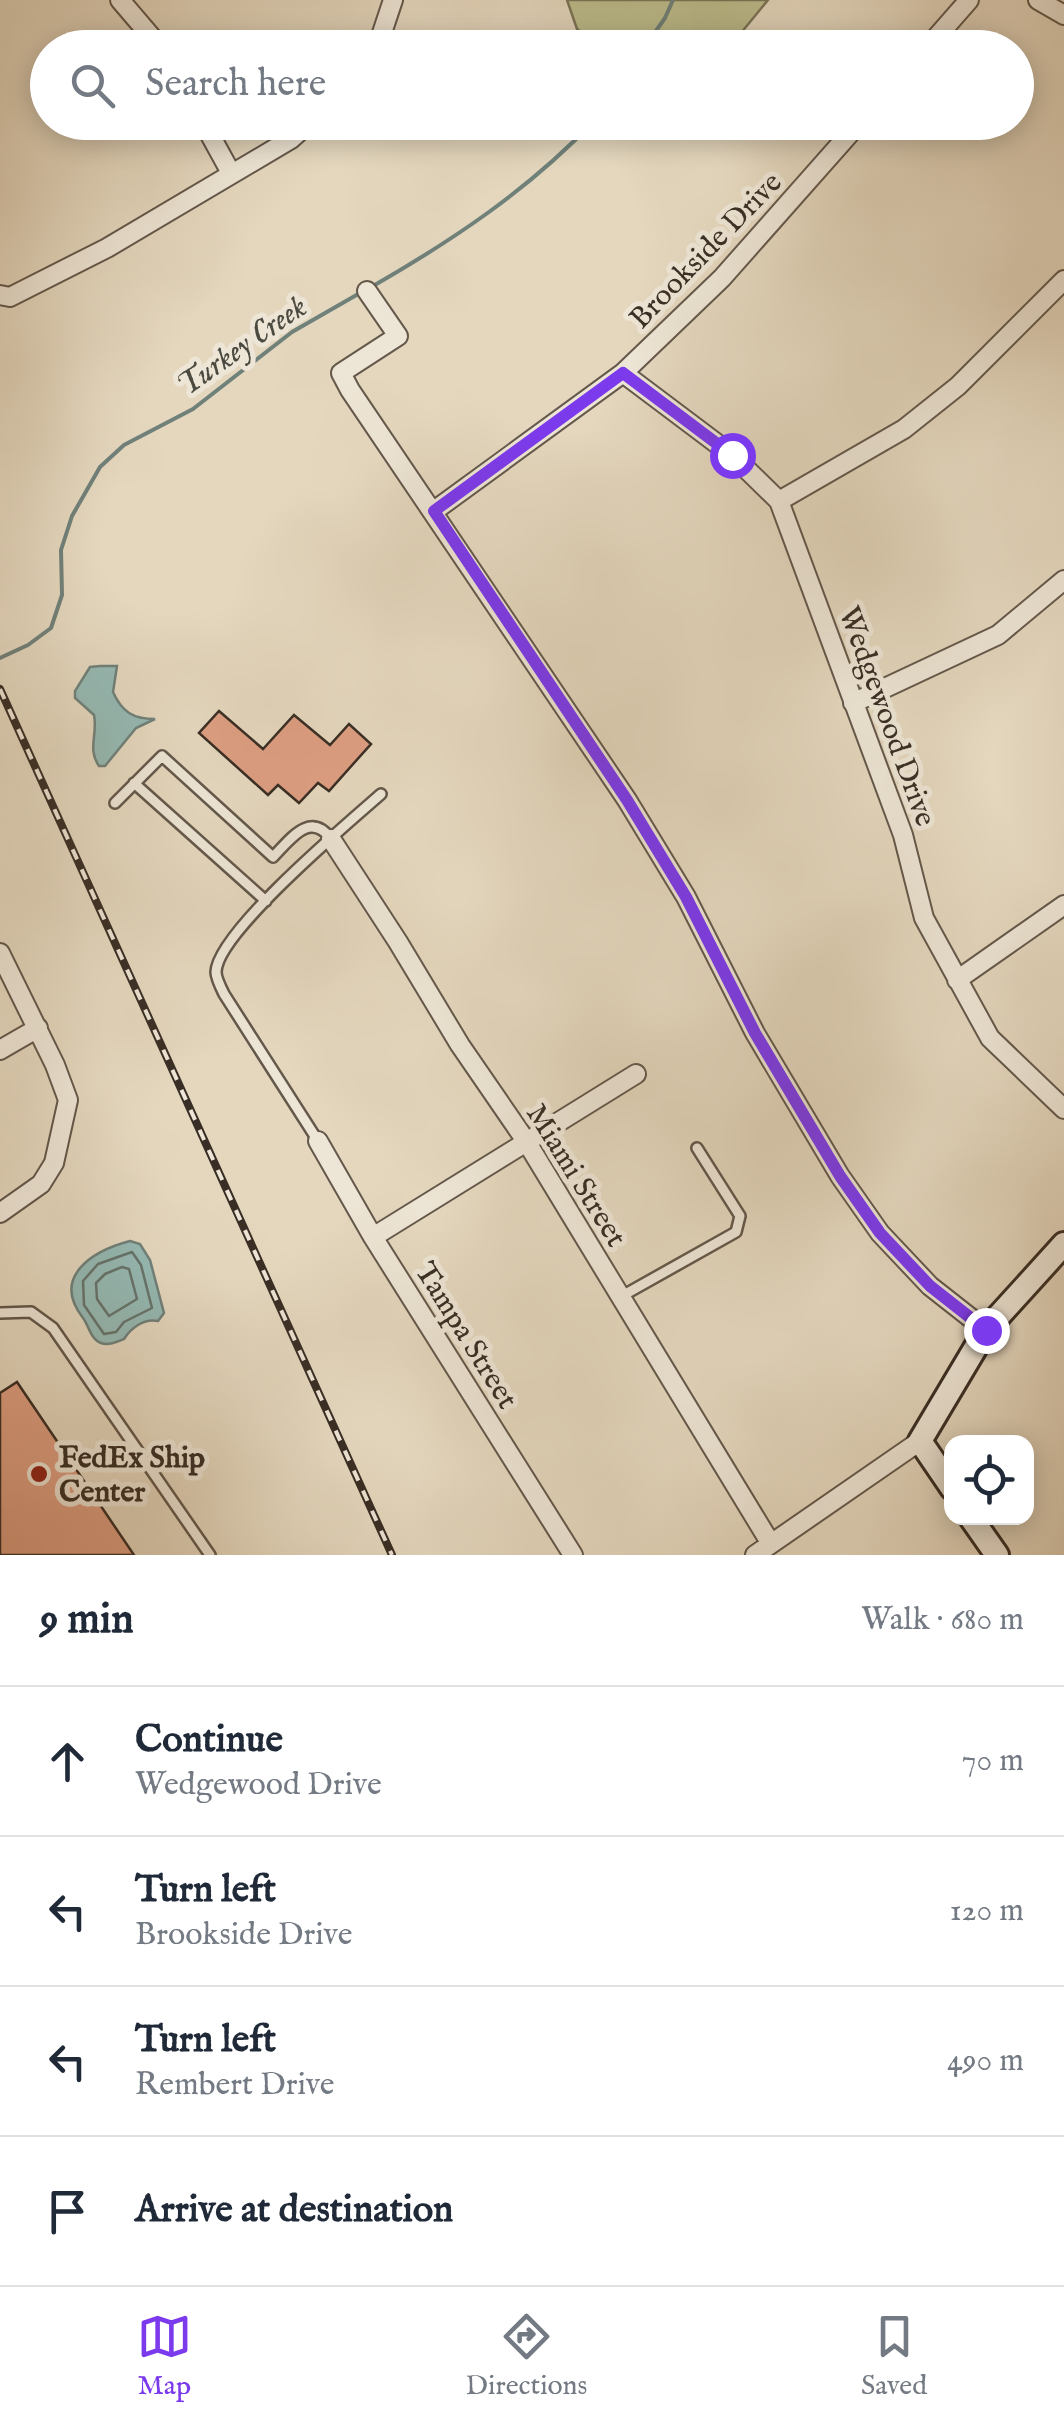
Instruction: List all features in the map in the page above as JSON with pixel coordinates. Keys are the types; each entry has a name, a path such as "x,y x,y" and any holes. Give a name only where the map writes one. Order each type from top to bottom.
{"street":[{"path":"120,0 145,30"},
{"path":"382,30 393,0"},
{"path":"943,30 969,0"},
{"path":"1038,0 1064,16"},
{"path":"213,140 231,174"},
{"path":"0,296 10,297 107,248 289,140"},
{"name":"Brookside Drive","path":"434,511 623,373 722,278 844,140"},
{"path":"779,500 904,429 958,386 1064,280"},
{"path":"367,291 398,336 341,373 627,800 686,897 755,1033 840,1176 880,1233 930,1286 986,1330"},
{"name":"Wedgewood Drive","path":"623,373 732,455 779,500 903,835 924,918 990,1038 1064,1109"},
{"path":"853,703 998,635 1064,580"},
{"name":"Miami Street","path":"331,839 460,1045 526,1141 763,1550"},
{"path":"957,980 1064,905"},
{"path":"0,954 38,1028 68,1100 54,1163 41,1184 0,1213"},
{"path":"0,1050 38,1028"},
{"path":"373,1237 636,1074"},
{"name":"Tampa Street","path":"318,1142 373,1237 574,1555"},
{"path":"763,1550 920,1441 986,1330 1064,1244"},
{"path":"920,1441 944,1476"},
{"path":"977,1525 997,1555"}],"lane":[{"path":"115,803 162,756 291,872"},
{"path":"134,783 266,901"},
{"path":"318,1142 224,994 216,972 223,952 291,872 380,794"},
{"path":"273,857 301,828 324,829 331,839"},
{"path":"620,1298 736,1232 740,1216 697,1148"},
{"path":"0,1314 31,1312 53,1328 210,1555"}],"green space":[{"path":"567,0 768,0 743,30 577,29"}],"water":[{"path":"117,666 113,692 120,705 134,716 155,719 136,728 105,766 99,766 94,754 94,715 75,698 75,691 90,667"},
{"path":"130,1241 140,1244 150,1260 164,1313 158,1321 138,1325 124,1339 104,1344 92,1336 74,1303 74,1278 80,1268 102,1251"}],"building":[{"path":"219,711 263,749 294,715 330,745 349,724 371,744 329,791 318,783 299,803 278,785 268,795 199,733"},
{"name":"FedEx Ship Center","path":"17,1382 134,1555 0,1555 0,1393"}],"waterway":[{"name":"Turkey Creek","path":"657,30 673,0"},
{"name":"Turkey Creek","path":"373,286 489,212 575,140"},
{"name":"Turkey Creek","path":"0,658 51,628 62,595 61,550 72,516 100,467 124,445 193,409 292,332 360,293"}],"railway":[{"path":"0,689 392,1555"}],"place":[{"name":"FedEx Ship Center","path":"39,1474"}],"route":[{"path":"732,455 623,373 434,511 627,800 686,897 755,1033 840,1176 880,1233 930,1286 986,1330"}]}
